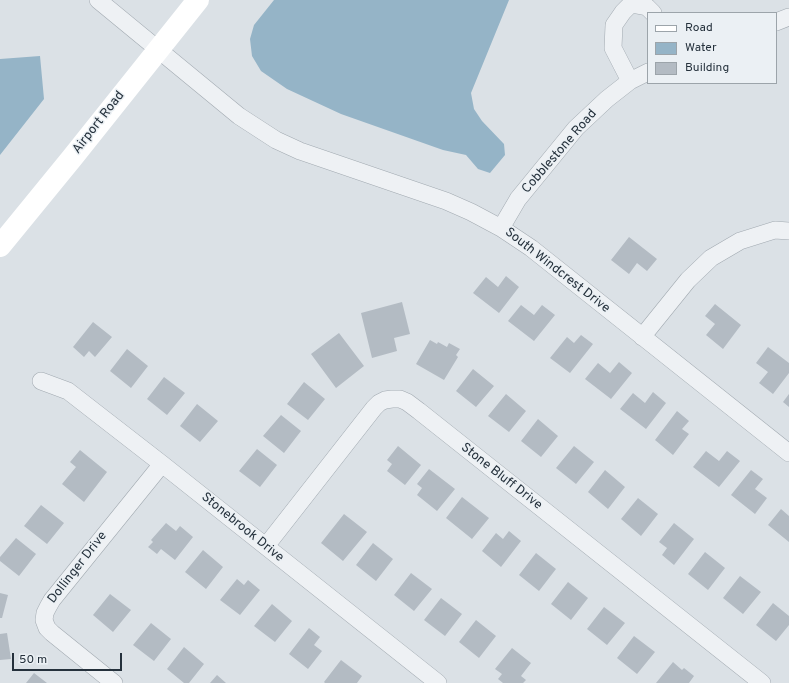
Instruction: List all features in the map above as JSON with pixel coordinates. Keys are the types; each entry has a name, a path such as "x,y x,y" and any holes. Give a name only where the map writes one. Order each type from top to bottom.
{"main road":[{"name":"Airport Road","path":"0,246 198,0"}],"street":[{"name":"South Windcrest Drive","path":"98,0 239,116 276,140 300,151 446,201 501,228 531,248 789,453"},
{"path":"630,81 613,48 614,25 631,4 647,7 652,12"},
{"path":"777,22 789,17"},
{"name":"Cobblestone Road","path":"501,228 518,199 576,128 607,99 630,81 647,72"},
{"path":"642,337 688,280 711,258 740,241 775,230 789,231"},
{"name":"Stonebrook Drive","path":"41,381 68,391 438,683"},
{"name":"Stone Bluff Drive","path":"266,546 374,408 385,400 400,400 407,402 419,411 762,683"},
{"name":"Dollinger Drive","path":"114,683 47,628 44,620 45,613 52,600 162,464"}],"water":[{"path":"274,0 509,0 471,93 474,109 482,121 504,144 505,155 490,173 478,169 466,155 443,150 341,114 287,89 261,71 252,56 250,39 254,25"},
{"path":"40,56 44,99 0,155 0,59"}],"building":[{"path":"629,237 657,259 647,271 637,263 629,274 611,260"},
{"path":"506,276 519,287 499,313 473,293 486,277 498,287"},
{"path":"402,302 410,334 394,338 397,351 372,358 361,313"},
{"path":"715,304 741,325 723,349 706,335 715,324 705,316"},
{"path":"521,305 534,315 542,305 555,315 534,341 508,321"},
{"path":"93,322 112,337 95,357 89,351 84,357 73,347"},
{"path":"339,333 364,366 336,388 311,354"},
{"path":"581,335 593,344 570,373 550,358 567,337 574,343"},
{"path":"430,340 447,347 449,343 460,349 456,355 458,357 444,380 416,364"},
{"path":"768,347 789,363 789,373 773,394 759,383 768,372 756,363"},
{"path":"127,349 148,366 131,388 110,371"},
{"path":"619,362 632,373 611,399 585,379 598,363 610,373"},
{"path":"473,369 494,386 476,407 456,391"},
{"path":"164,377 185,393 167,415 147,399"},
{"path":"304,382 325,399 308,420 287,404"},
{"path":"653,392 666,403 646,429 620,409 633,393 645,403"},
{"path":"506,394 526,411 509,432 488,416"},
{"path":"789,394 789,407 783,402"},
{"path":"197,404 218,421 200,442 180,426"},
{"path":"677,411 689,421 682,429 689,434 673,455 655,440"},
{"path":"281,415 301,431 284,453 263,436"},
{"path":"538,419 558,436 541,457 521,441"},
{"path":"398,446 421,465 405,485 387,471 392,464 387,460"},
{"path":"574,446 594,462 576,484 556,468"},
{"path":"257,449 277,465 260,487 239,471"},
{"path":"80,450 107,472 84,502 62,484 76,467 70,462"},
{"path":"706,451 719,461 727,451 740,461 719,487 693,467"},
{"path":"429,469 455,489 437,511 417,495 422,488 417,484"},
{"path":"605,470 625,487 608,509 588,492"},
{"path":"751,470 763,479 755,489 767,498 755,514 731,495"},
{"path":"462,497 489,518 472,539 446,518"},
{"path":"638,498 658,514 641,536 621,519"},
{"path":"41,505 64,523 47,544 24,526"},
{"path":"781,509 789,516 789,542 768,525"},
{"path":"344,514 367,532 343,561 321,543"},
{"path":"166,523 176,531 180,526 193,537 175,560 161,549 157,554 148,547 153,542 151,540"},
{"path":"674,523 694,539 674,565 662,555 667,548 659,542"},
{"path":"509,531 521,541 501,567 482,551 496,533 503,539"},
{"path":"16,538 36,554 19,576 0,561 0,557"},
{"path":"373,543 393,559 376,581 356,565"},
{"path":"203,550 223,567 206,589 185,572"},
{"path":"705,552 725,568 708,590 688,574"},
{"path":"536,553 556,569 539,591 519,575"},
{"path":"411,573 432,589 414,611 394,595"},
{"path":"740,576 761,592 743,614 723,598"},
{"path":"237,579 244,585 248,580 260,590 240,615 220,600"},
{"path":"568,582 588,598 571,620 551,604"},
{"path":"0,593 8,595 2,618 0,618"},
{"path":"110,594 131,610 113,632 93,615"},
{"path":"441,598 462,614 445,636 424,620"},
{"path":"773,603 789,616 789,625 776,641 756,625"},
{"path":"272,604 292,621 275,642 254,626"},
{"path":"604,607 625,623 607,645 587,629"},
{"path":"476,620 496,636 479,658 459,642"},
{"path":"151,623 171,639 154,661 133,645"},
{"path":"309,628 320,637 314,645 322,651 308,669 289,654"},
{"path":"7,633 11,659 0,660 0,634"},
{"path":"634,636 655,652 637,674 617,658"},
{"path":"184,647 204,664 189,683 184,683 167,669"},
{"path":"512,648 531,663 521,676 526,680 523,683 503,683 498,679 502,674 495,669"},
{"path":"341,660 362,676 357,683 325,683 324,682"},
{"path":"673,662 682,670 684,668 694,676 689,683 656,683"},
{"path":"34,673 47,683 26,683"},
{"path":"217,675 226,683 210,683"}]}
